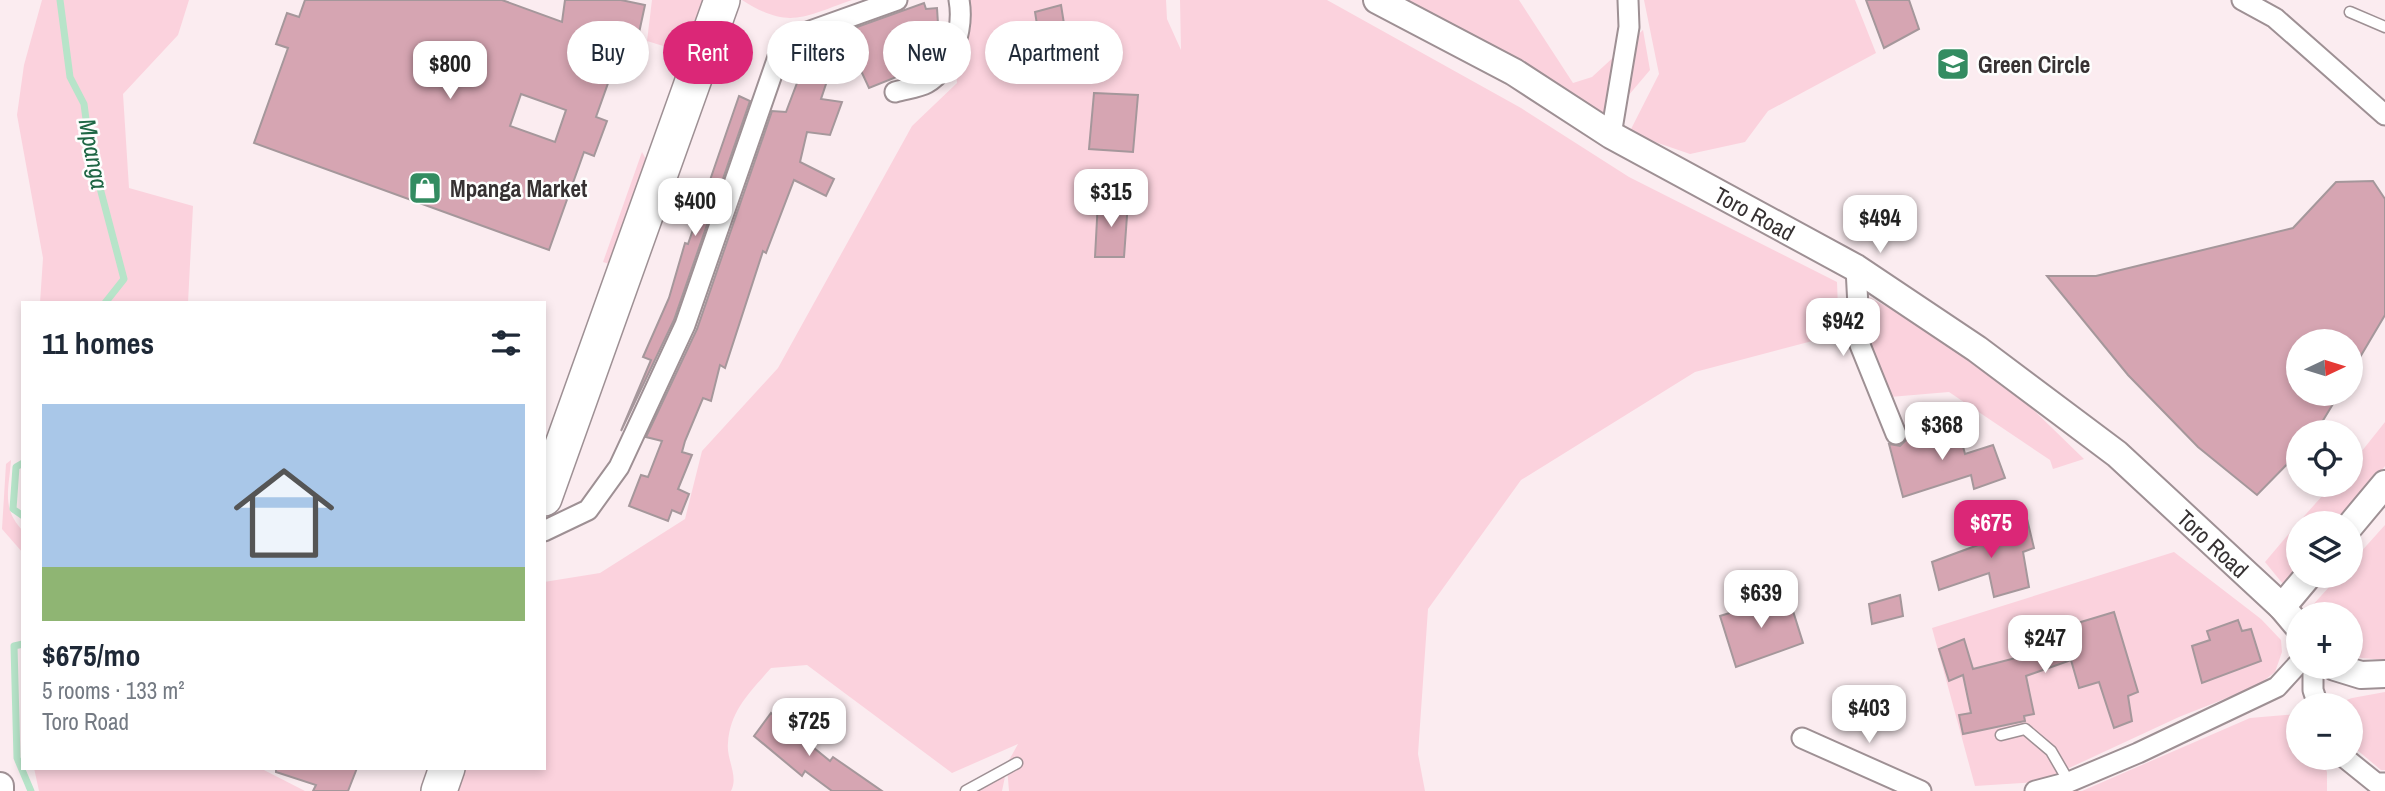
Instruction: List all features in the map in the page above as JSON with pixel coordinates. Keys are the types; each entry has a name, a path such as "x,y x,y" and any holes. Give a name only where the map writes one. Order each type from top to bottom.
{"highway":[{"path":"546,492 722,0"},
{"path":"439,791 446,770"}],"main road":[{"name":"Toro Road","path":"1377,0 1514,72 1611,135 1856,268 1977,349 2117,454 2286,612"},
{"path":"2362,511 2385,484"},
{"path":"2363,675 2385,674"}],"street":[{"path":"546,530 588,510 619,467 685,325 779,54 799,35 897,0"},
{"path":"895,92 927,82 950,59 963,18 959,0"},
{"path":"1611,135 1629,27 1628,0"},
{"path":"2242,0 2275,19 2385,115"},
{"path":"1856,268 1860,345 1896,434"},
{"path":"2035,791 2069,782 2277,687 2286,677"},
{"path":"1801,738 1920,791"},
{"path":"2360,770 2376,783 2385,783"}],"lane":[{"path":"2350,12 2385,27"},
{"path":"2001,735 2025,729 2051,751 2069,782"},
{"path":"966,791 1017,763"}],"shaded area":[{"path":"42,0 189,0 178,35 123,94 129,188 193,206 188,301 40,301 43,258 17,115 24,65"},
{"path":"652,0 706,0 702,21 663,21 663,46 649,42"},
{"path":"742,0 852,0 808,15 785,18 772,15"},
{"path":"965,0 1166,0 1167,19 1181,50 1180,0 1327,0 1521,108 1629,177 1837,282 1839,334 1695,372 1521,480 1428,609 1418,754 1425,791 1009,791 1007,767 1002,791 979,791 1008,762 1018,744 952,773 807,665 771,668 737,711 728,743 734,779 731,791 455,791 462,770 546,770 546,582 600,573 685,519 702,451 778,368 912,126 956,84 971,84 971,21 962,21"},
{"path":"1371,0 1519,0 1573,83 1592,77 1643,30 1650,70 1600,129"},
{"path":"1644,0 1855,0 1876,53 1768,111 1745,142 1690,154 1629,133 1659,74"},
{"path":"642,152 647,161 619,267 603,262"},
{"path":"1854,289 1978,356 2084,459 2053,469 2050,460 1949,392 1878,398"},
{"path":"2385,422 2385,466 2363,494 2363,450"},
{"path":"11,460 8,498 12,514 21,529 21,551 2,529 6,464"},
{"path":"2321,497 2361,497 2350,511 2309,511"},
{"path":"2385,525 2385,660 2363,658 2363,602 2316,602 2328,588 2363,588 2363,550"},
{"path":"2286,537 2286,584 2283,584 2265,562"},
{"path":"2174,552 2261,619 2281,640 2282,652 2275,672 2257,686 2179,717 2039,782 1975,786 1932,628"},
{"path":"2385,692 2385,770 2381,770 2363,755 2363,696"},
{"path":"2286,715 2286,770 2326,770 2327,791 2082,791 2250,718"},
{"path":"34,770 264,770 305,791 39,791"}],"building":[{"path":"305,0 502,0 562,22 565,0 621,0 645,5 642,21 567,21 567,84 608,84 596,117 607,121 594,156 584,152 549,250 254,143 288,48 276,44 287,13 299,17","holes":["521,94 566,110 555,142 510,126"]},
{"path":"1866,0 1909,0 1919,29 1884,48"},
{"path":"924,3 926,9 937,8 938,21 883,21 883,82 869,88 869,23"},
{"path":"1061,5 1064,21 1036,21 1035,12"},
{"path":"797,84 826,84 821,99 842,102 830,135 807,132 800,162 834,179 826,196 794,180 766,253 763,251 725,368 720,365 711,401 703,398 685,441 682,452 692,455 678,489 689,494 681,514 672,510 668,521 629,506 641,475 648,477 662,441 646,437 697,329 772,111 786,112"},
{"path":"1094,93 1138,95 1133,152 1089,149"},
{"path":"739,96 750,101 674,320 621,431 651,360 643,357 669,298 685,243 688,244"},
{"path":"2373,181 2385,199 2385,315 2363,352 2363,329 2286,329 2286,406 2332,406 2323,420 2286,420 2286,465 2257,495 2198,447 2128,375 2047,276 2096,276 2293,228 2336,182"},
{"path":"1098,201 1128,202 1124,257 1095,257"},
{"path":"1957,424 1965,454 1993,445 2005,478 1974,489 1971,475 1903,497 1889,444 1900,446 1907,439"},
{"path":"2027,519 2034,548 2023,552 2029,587 1994,597 1989,573 1939,590 1932,562 1978,545 1976,535"},
{"path":"1788,595 1803,643 1736,667 1720,616"},
{"path":"1900,595 1903,616 1872,624 1869,604"},
{"path":"2114,612 2138,692 2128,696 2132,721 2114,728 2099,682 2079,688 2071,660 2026,676 2034,714 2024,716 2025,721 1963,734 1959,715 1971,713 1963,675 1949,681 1939,649 1964,639 1973,669 2066,645 2061,628"},
{"path":"2238,620 2242,631 2251,629 2261,661 2202,683 2192,646 2210,640 2207,631"},
{"path":"771,713 830,761 833,757 882,791 832,791 805,771 802,776 754,736"},
{"path":"356,770 348,791 313,791 316,785 276,772"}],"waterway":[{"name":"Mpanga","path":"60,0 70,77 84,104 90,150 124,279 107,301"},
{"name":"Mpanga","path":"21,464 16,467 13,509 21,515"},
{"name":"Mpanga","path":"21,644 14,646 17,758 21,767"},
{"name":"Mpanga","path":"22,770 31,791"}],"place":[{"name":"Green Circle","path":"1953,64"},
{"name":"Mpanga Market","path":"425,188"}]}
